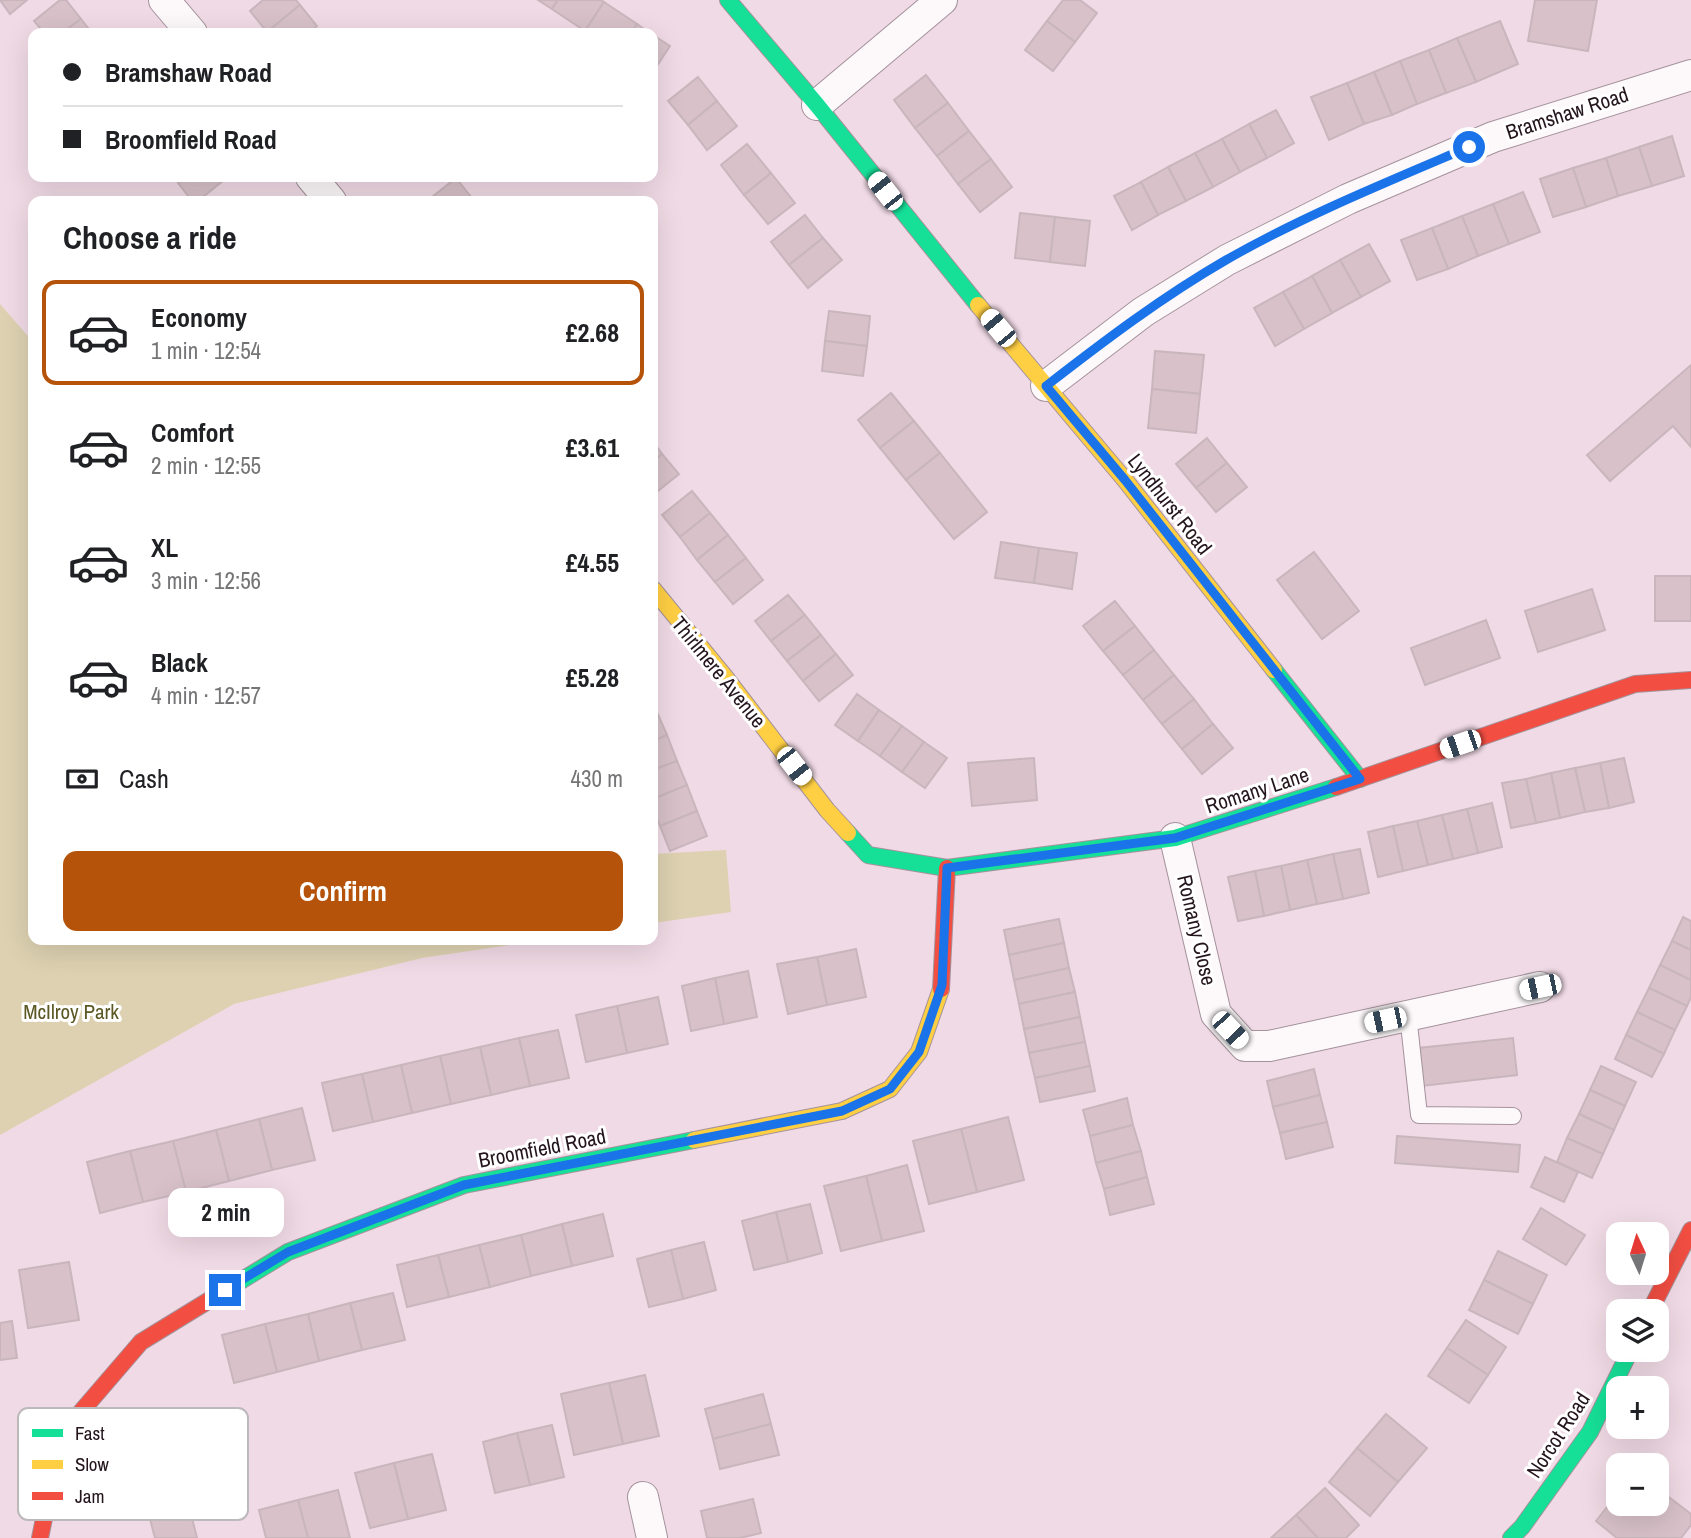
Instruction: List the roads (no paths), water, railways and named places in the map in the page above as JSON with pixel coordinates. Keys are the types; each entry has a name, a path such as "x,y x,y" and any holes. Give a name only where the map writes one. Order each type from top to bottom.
{"street":[{"path":"164,0 188,28"},
{"name":"Lyndhurst Road","path":"728,0 817,105 954,277 1125,480 1360,779"},
{"path":"817,105 942,0"},
{"name":"Bramshaw Road","path":"1046,386 1143,312 1196,279 1227,260 1348,199 1493,137 1691,75"},
{"path":"315,182 327,196"},
{"name":"Thirlmere Avenue","path":"658,595 726,678 827,810 868,855 947,868"},
{"name":"Romany Lane","path":"947,868 1175,838 1360,779 1635,684 1691,680"},
{"name":"Romany Close","path":"1175,838 1216,1014 1245,1046 1269,1046 1540,987"},
{"name":"Broomfield Road","path":"84,1408 141,1342 288,1252 464,1185 842,1111 890,1089 919,1052 942,985 947,868"},
{"path":"1656,1299 1691,1230"},
{"name":"Norcot Road","path":"1511,1538 1522,1527 1590,1432 1625,1362"},
{"path":"643,1497 652,1538"},
{"name":"Broomfield Road","path":"40,1538 44,1520"}],"lane":[{"path":"1408,1015 1419,1115 1513,1116"}],"park label":[{"name":"McIlroy Park","path":"71,1011"}]}
